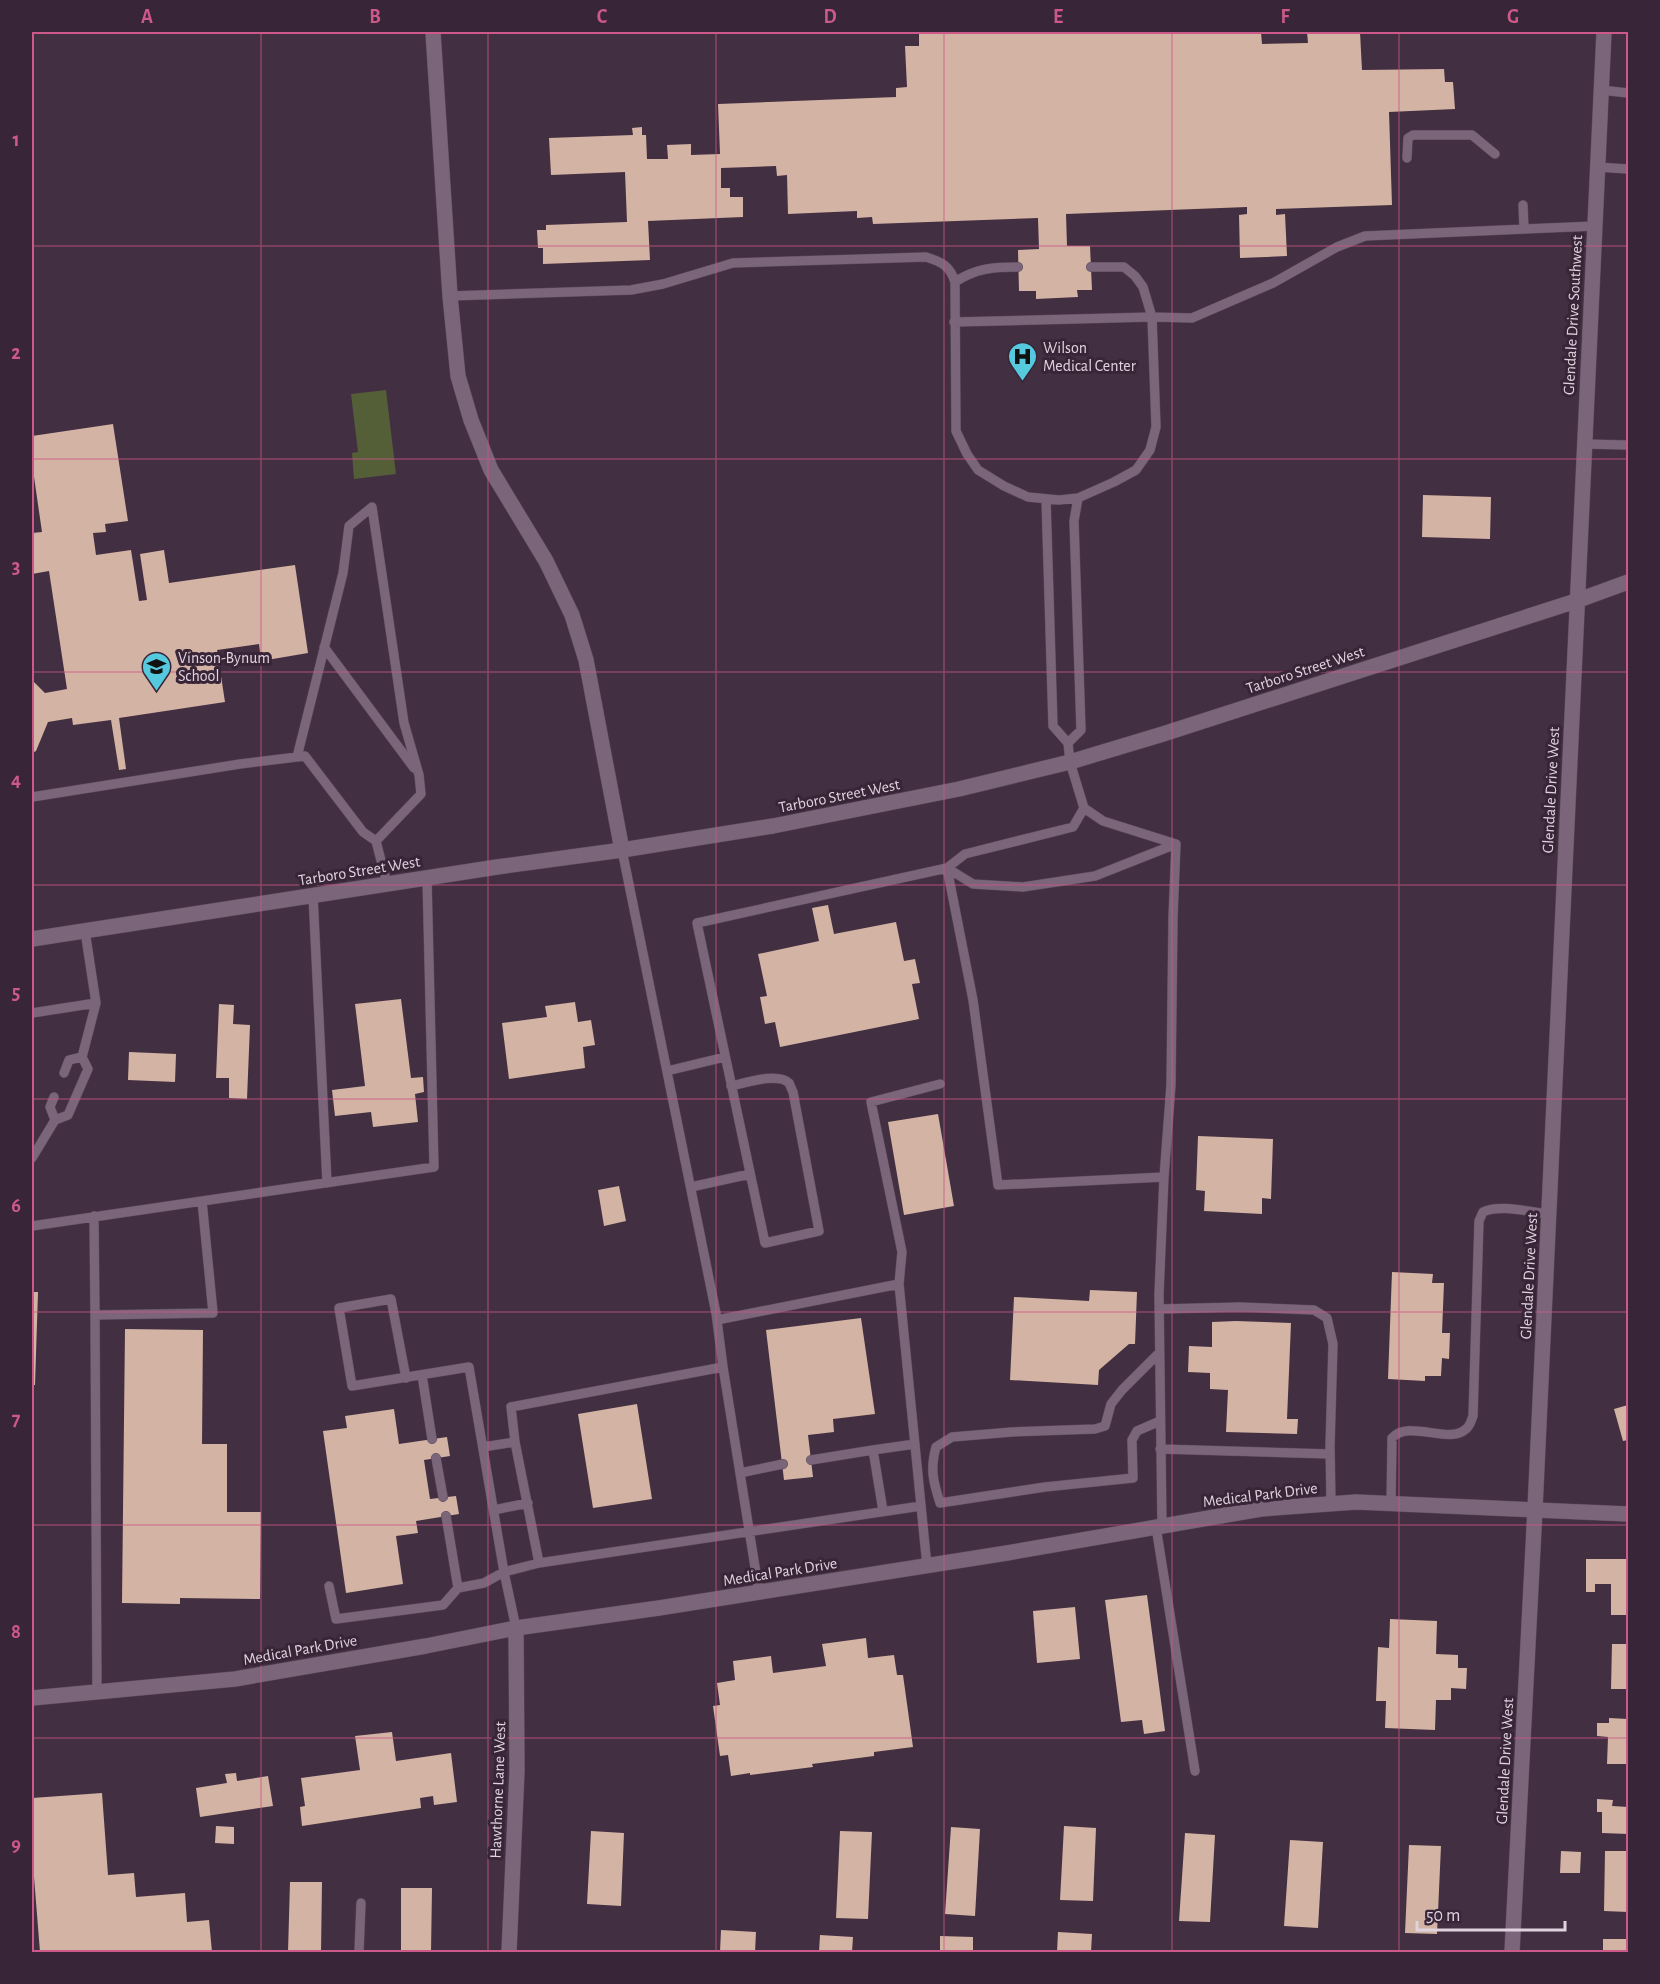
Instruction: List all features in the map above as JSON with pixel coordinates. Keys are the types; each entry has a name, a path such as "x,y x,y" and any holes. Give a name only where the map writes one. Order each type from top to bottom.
{"street":[{"path":"434,32 450,296 458,376 471,420 491,470 546,561 572,615 598,719 622,850"},
{"name":"Glendale Drive Southwest","path":"1576,601 1604,32"},
{"name":"Tarboro Street West","path":"32,939 622,850 860,810 959,789 1070,762 1576,601 1629,582"},
{"name":"Glendale Drive West","path":"1512,1953 1549,1214 1576,601"},
{"name":"Medical Park Drive","path":"32,1698 235,1679 516,1628 927,1566 1261,1509 1331,1503 1391,1503 1629,1514"},
{"name":"Hawthorne Lane West","path":"508,1953 517,1771 516,1628"}],"lane":[{"path":"1601,90 1629,93"},
{"path":"1407,158 1408,138 1413,135 1472,135 1495,154"},
{"path":"1597,167 1629,169"},
{"path":"1523,205 1524,229"},
{"path":"954,321 1192,318 1273,283 1337,247 1365,236 1594,226"},
{"path":"450,296 631,291 733,263 926,257 940,261 951,270 955,282 956,431 967,454 978,470 1004,486 1028,497 1059,500 1078,498 1136,470 1150,450 1156,427 1152,317 1143,287 1124,267 1091,267"},
{"path":"955,282 981,269 1018,267"},
{"path":"1584,444 1629,445"},
{"path":"1068,743 1081,730 1074,521 1078,498"},
{"path":"1046,499 1053,726 1068,743 1070,762 1084,808 1103,821 1176,844"},
{"path":"297,757 343,573 349,526 372,507 404,723 419,775 421,794 376,841"},
{"path":"324,647 419,775"},
{"path":"32,797 305,756 363,832 376,841 387,884"},
{"path":"731,1086 770,1078 781,1079 789,1084 793,1092 819,1231 765,1243 731,1086 697,923 947,868 965,854 1073,827 1084,808"},
{"path":"947,868 974,885 1023,887 1095,876 1176,844"},
{"path":"1176,844 1171,1084 1164,1177 1159,1309 1159,1527 1195,1771"},
{"path":"622,850 717,1320 759,1592"},
{"path":"947,868 973,1000 998,1185 1164,1177"},
{"path":"32,1226 434,1167 427,878"},
{"path":"313,895 327,1183"},
{"path":"32,1158 56,1120 68,1115 88,1070 82,1057 96,1002 86,931"},
{"path":"32,1013 96,1002"},
{"path":"64,1073 69,1060 82,1057"},
{"path":"667,1071 725,1057"},
{"path":"927,1566 899,1284 902,1252 871,1102 940,1084"},
{"path":"54,1097 50,1107 56,1120"},
{"path":"691,1187 750,1174"},
{"path":"95,1315 213,1313 202,1201"},
{"path":"1391,1503 1392,1438 1397,1432 1459,1434 1468,1428 1473,1416 1479,1221 1483,1212 1490,1208 1501,1208 1549,1214"},
{"path":"94,1216 97,1692"},
{"path":"717,1320 899,1284"},
{"path":"406,1377 391,1299 339,1308 352,1386 469,1367 504,1572 516,1628"},
{"path":"1159,1309 1240,1307 1314,1310 1327,1318 1333,1344 1331,1503"},
{"path":"1159,1353 1111,1404 1105,1426 1095,1429 952,1437 936,1447 931,1463 940,1503 1133,1478 1132,1440 1137,1431 1160,1421"},
{"path":"539,1563 515,1442 511,1407 723,1368"},
{"path":"422,1375 432,1439"},
{"path":"483,1447 515,1442"},
{"path":"811,1460 915,1444"},
{"path":"1160,1449 1330,1454"},
{"path":"873,1450 883,1512"},
{"path":"436,1458 443,1497"},
{"path":"740,1473 783,1464"},
{"path":"494,1510 528,1503"},
{"path":"329,1586 336,1619 443,1605 458,1588 484,1583 504,1572 539,1563 921,1506"},
{"path":"446,1516 458,1588"},
{"path":"359,1953 361,1903"}],"green space":[{"path":"386,390 396,474 354,479 352,453 358,452 351,394"}],"building":[{"name":"Wilson Medical Center","path":"919,32 1261,32 1262,44 1308,43 1307,32 1360,32 1362,70 1444,69 1445,82 1453,82 1455,109 1389,112 1392,205 1276,209 1276,215 1285,214 1287,256 1240,258 1239,215 1247,214 1247,207 1066,214 1067,246 1090,246 1092,290 1077,290 1078,297 1036,299 1036,291 1019,291 1018,250 1039,249 1038,218 873,224 872,217 857,218 857,211 788,214 787,175 777,176 776,166 721,168 721,188 730,188 730,197 743,197 743,217 648,221 650,260 543,264 543,248 538,248 537,230 546,230 546,225 627,222 625,172 551,175 549,138 633,135 632,128 642,127 642,135 646,135 647,159 668,159 667,145 691,144 691,155 720,154 718,104 896,97 896,88 907,87 905,46 919,46"},
{"path":"113,424 128,521 105,524 106,532 93,533 96,555 131,550 139,601 147,600 140,554 164,550 169,583 295,565 308,653 261,661 259,644 217,650 225,702 119,718 126,769 119,770 111,720 73,725 72,718 48,722 36,751 32,753 32,680 45,693 67,689 49,571 32,574 32,533 42,532 32,463 32,436"},
{"path":"1423,495 1491,497 1490,539 1422,537"},
{"path":"828,905 834,934 896,922 904,961 915,959 920,983 912,984 919,1019 780,1047 775,1022 765,1024 760,997 767,996 758,954 819,941 812,908"},
{"path":"401,999 411,1078 423,1077 424,1092 415,1094 418,1122 373,1127 371,1112 335,1116 332,1090 365,1086 355,1004"},
{"path":"575,1002 578,1022 591,1020 595,1045 583,1047 585,1068 509,1079 502,1023 547,1017 545,1006"},
{"path":"219,1004 234,1005 233,1024 250,1025 247,1099 229,1098 229,1078 216,1078"},
{"path":"129,1052 176,1054 175,1082 128,1080"},
{"path":"938,1114 954,1206 904,1215 888,1122"},
{"path":"1198,1136 1273,1139 1271,1199 1262,1198 1262,1214 1204,1211 1205,1191 1196,1190"},
{"path":"619,1186 626,1221 604,1226 598,1190"},
{"path":"1392,1272 1433,1274 1432,1283 1444,1283 1442,1333 1450,1333 1449,1359 1442,1358 1441,1376 1425,1376 1425,1381 1388,1379"},
{"path":"1090,1290 1137,1292 1135,1344 1129,1344 1099,1370 1098,1385 1010,1380 1014,1297 1089,1301"},
{"path":"32,1292 38,1292 35,1385 32,1385"},
{"path":"861,1318 875,1414 833,1419 834,1432 808,1435 813,1477 784,1480 766,1330"},
{"path":"1212,1322 1291,1323 1287,1419 1298,1419 1297,1434 1226,1432 1228,1390 1210,1389 1210,1373 1188,1372 1189,1346 1212,1347"},
{"path":"125,1329 203,1330 202,1444 227,1444 227,1512 261,1512 260,1599 180,1598 180,1604 122,1603"},
{"path":"637,1404 652,1499 593,1508 578,1414"},
{"path":"1628,1405 1628,1440 1623,1441 1614,1409"},
{"path":"394,1409 399,1444 447,1437 450,1456 424,1460 430,1499 456,1496 459,1514 416,1521 418,1533 396,1536 403,1584 346,1593 323,1431 347,1428 345,1416"},
{"path":"1586,1559 1628,1559 1627,1615 1611,1615 1611,1584 1595,1584 1595,1592 1586,1592"},
{"path":"1147,1595 1165,1731 1144,1734 1142,1720 1121,1722 1105,1600"},
{"path":"1075,1607 1080,1659 1037,1663 1033,1611"},
{"path":"1390,1619 1437,1621 1436,1654 1458,1655 1458,1668 1467,1668 1466,1689 1451,1688 1451,1700 1436,1700 1435,1730 1385,1728 1386,1701 1376,1701 1378,1647 1389,1648"},
{"path":"866,1638 868,1658 894,1655 897,1675 903,1675 913,1747 874,1752 874,1756 812,1764 813,1767 731,1776 728,1755 720,1756 713,1706 720,1705 717,1683 735,1680 733,1661 771,1656 773,1673 826,1666 822,1644"},
{"path":"1612,1644 1628,1644 1628,1689 1611,1689"},
{"path":"1609,1718 1628,1719 1628,1764 1607,1764 1608,1737 1597,1736 1597,1723 1609,1723"},
{"path":"392,1732 396,1761 451,1753 457,1802 434,1805 433,1796 420,1798 421,1808 302,1826 300,1807 305,1806 301,1778 360,1770 355,1736"},
{"path":"236,1773 237,1781 268,1776 273,1806 200,1817 196,1788 227,1783 225,1774"},
{"path":"102,1793 108,1875 134,1873 136,1897 185,1893 187,1922 209,1920 212,1952 40,1952 34,1877 32,1877 32,1798"},
{"path":"1597,1799 1613,1800 1612,1806 1628,1807 1628,1834 1602,1833 1602,1812 1597,1812"},
{"path":"216,1826 234,1827 234,1844 215,1843"},
{"path":"1064,1826 1096,1828 1093,1901 1060,1900"},
{"path":"951,1827 980,1829 975,1916 945,1914"},
{"path":"591,1831 624,1833 621,1906 587,1904"},
{"path":"840,1831 872,1832 868,1919 836,1918"},
{"path":"1185,1833 1215,1835 1210,1922 1179,1921"},
{"path":"1290,1840 1323,1842 1318,1928 1284,1926"},
{"path":"1409,1845 1441,1846 1437,1934 1405,1933"},
{"path":"1561,1851 1581,1852 1580,1873 1560,1873"},
{"path":"1605,1851 1628,1851 1628,1912 1604,1911"},
{"path":"290,1882 322,1882 321,1952 288,1952"},
{"path":"401,1888 432,1888 431,1952 401,1952"},
{"path":"721,1930 756,1932 755,1952 720,1952"},
{"path":"1058,1932 1092,1934 1091,1952 1057,1952"},
{"path":"820,1935 853,1937 852,1952 819,1952"},
{"path":"940,1936 973,1937 973,1952 940,1952"},
{"path":"1603,1939 1628,1939 1628,1952 1603,1952"}],"place":[{"name":"Wilson Medical Center","path":"1022,382"},
{"name":"Vinson-Bynum School","path":"157,692"}]}
